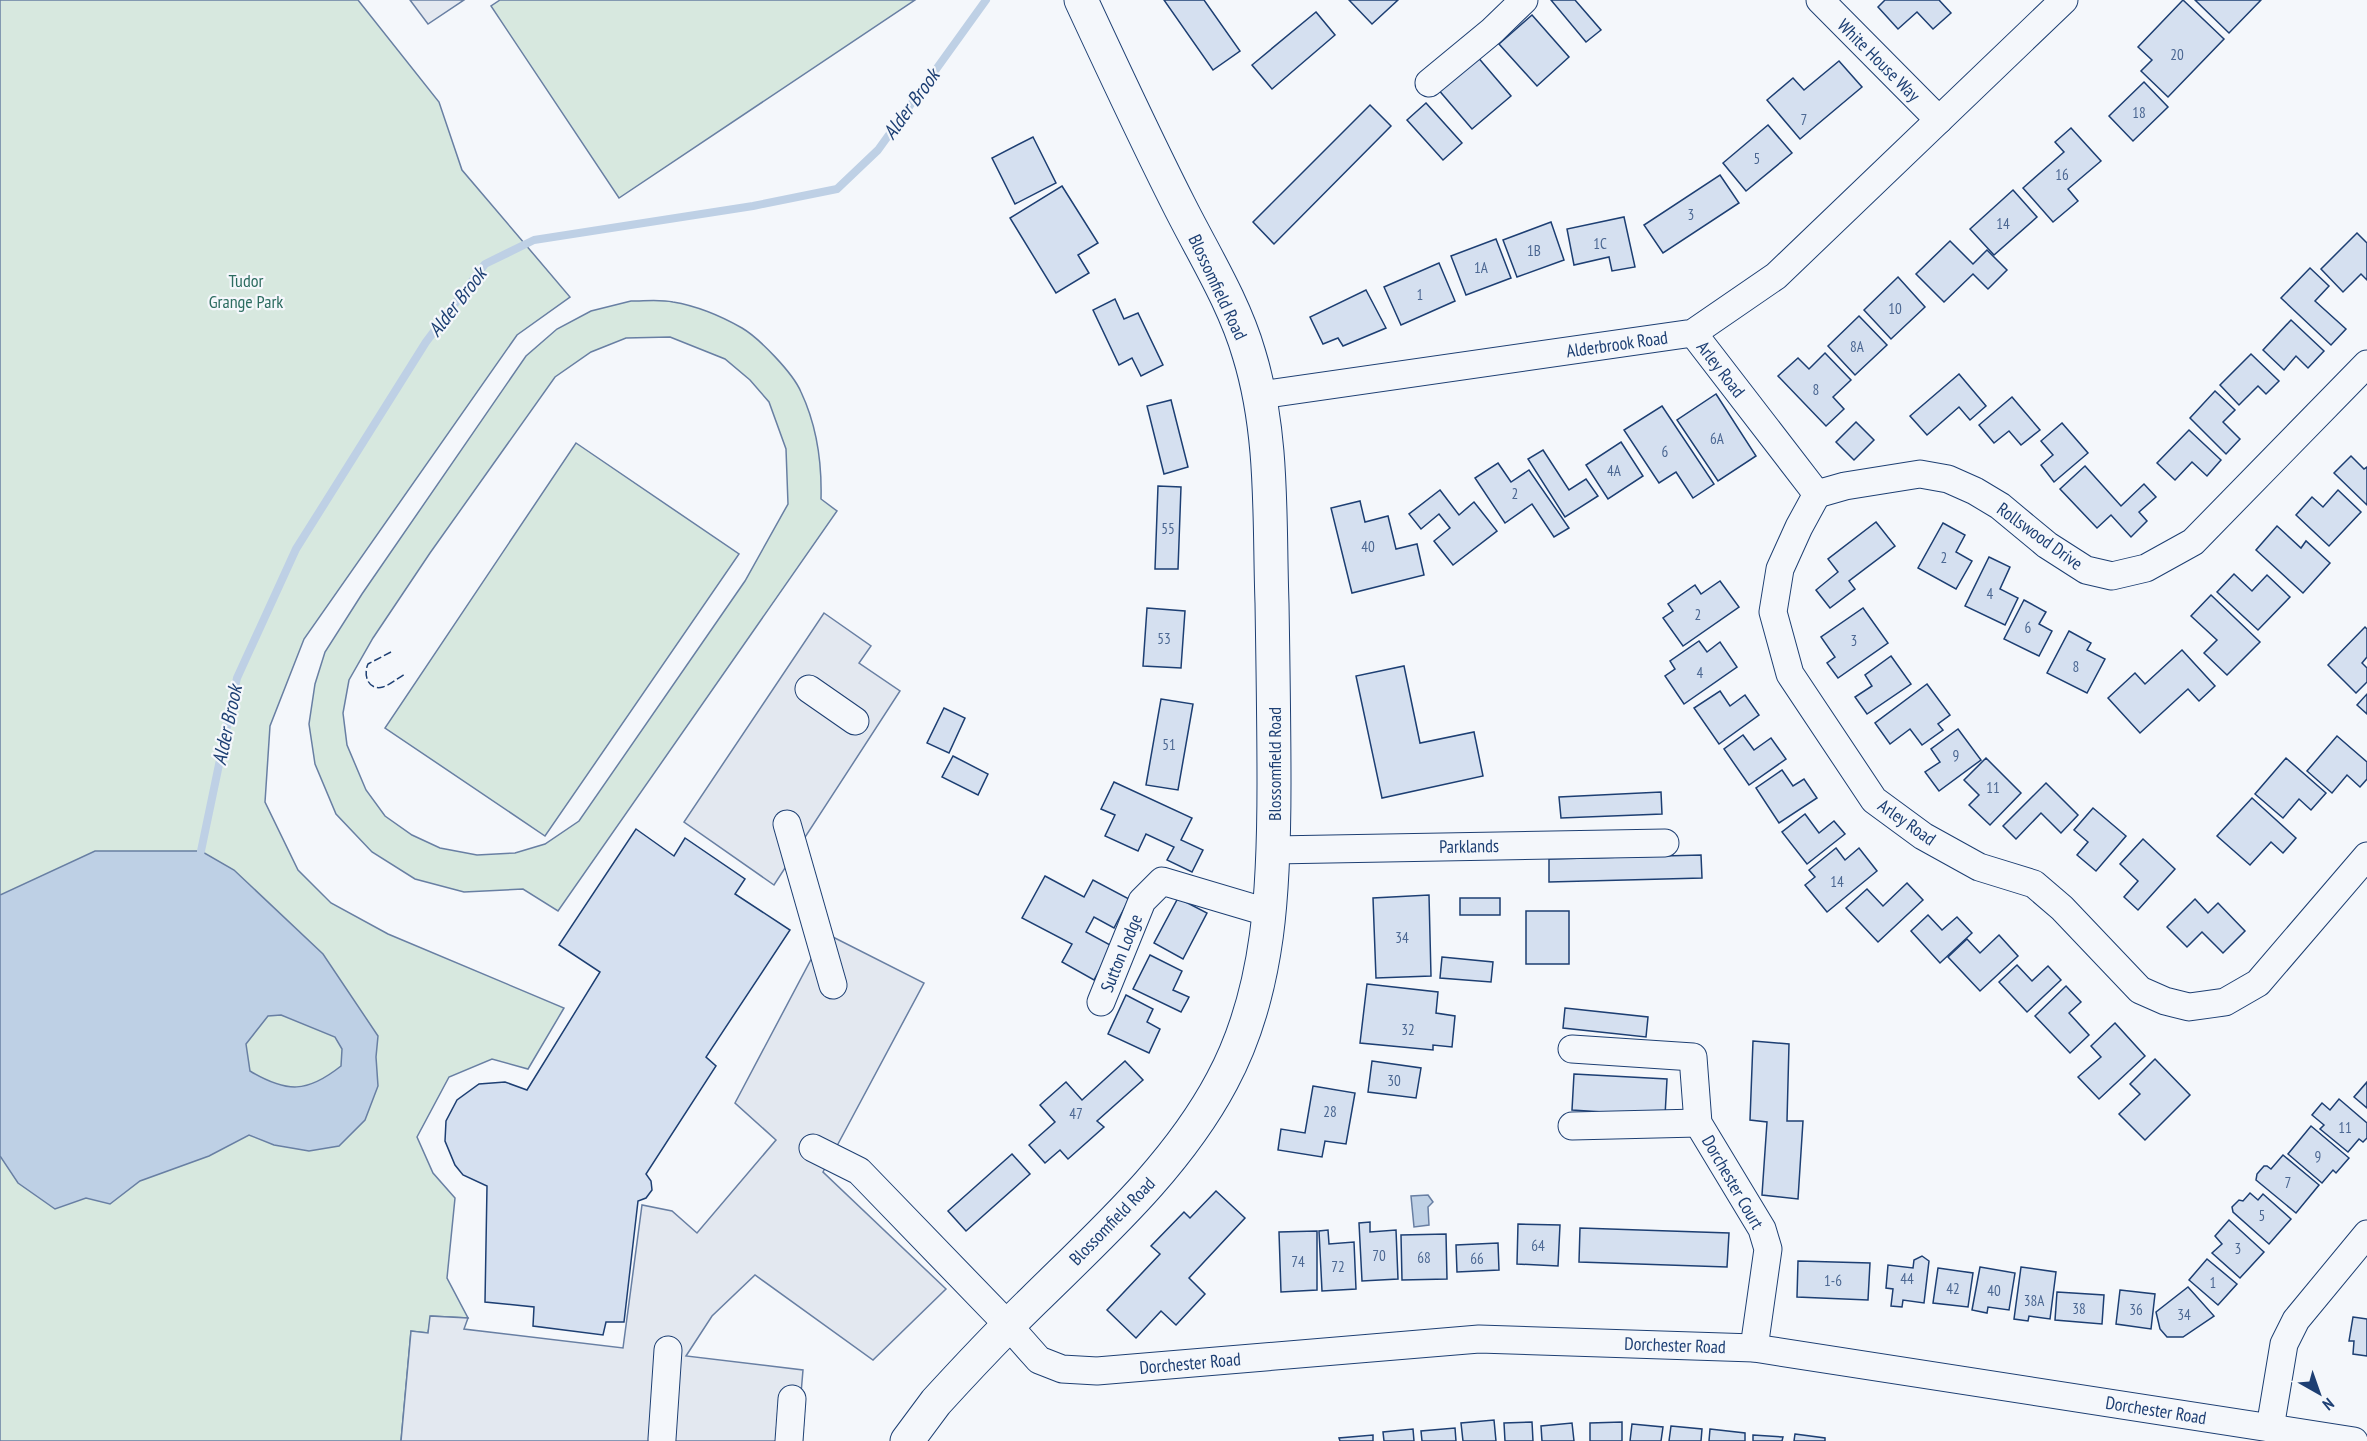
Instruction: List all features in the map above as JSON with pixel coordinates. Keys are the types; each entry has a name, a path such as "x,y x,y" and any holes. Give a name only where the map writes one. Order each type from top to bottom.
{"main road":[{"name":"Blossomfield Road","path":"907,1441 936,1401 1152,1180 1191,1132 1231,1064 1247,1020 1257,992 1270,913 1274,850 1274,696 1267,441 1260,394 1248,351 1229,305 1152,153 1081,0"}],"street":[{"path":"1429,83 1492,31 1524,0"},
{"name":"White House Way","path":"1820,0 1940,120"},
{"name":"Alderbrook Road","path":"1260,394 1693,333 1776,276 2064,0"},
{"name":"Arley Road","path":"1693,333 1817,494 1780,569 1773,612 1790,674 1875,800 1923,836 1980,867 2034,884 2062,908 2140,990 2165,1001 2189,1007 2225,1002 2258,983 2367,856"},
{"name":"Rollswood Drive","path":"1817,494 1845,486 1920,474 1948,479 1975,491 2001,507 2047,545 2086,570 2112,576 2146,568 2193,542 2367,364"},
{"path":"808,689 855,721"},
{"path":"787,824 833,986"},
{"name":"Parklands","path":"1274,850 1665,843"},
{"name":"Sutton Lodge","path":"1101,1002 1142,901 1162,881 1270,913"},
{"name":"Dorchester Court","path":"1572,1049 1694,1057 1698,1123 1762,1228 1768,1249 1754,1348"},
{"name":"Dorchester Court","path":"1572,1126 1698,1123"},
{"name":"Dorchester Road","path":"813,1148 859,1171 1039,1360 1062,1369 1097,1371 1479,1339 1754,1348 2354,1441"},
{"path":"2270,1428 2284,1344 2296,1320 2367,1234"},
{"path":"662,1439 668,1350"},
{"path":"789,1441 792,1399"}],"green space":[{"name":"Tudor Grange Park","path":"0,0 358,0 439,102 462,170 570,297 517,335 304,639 270,726 265,802 298,870 331,903 388,934 564,1008 528,1069 492,1059 449,1077 417,1137 433,1173 455,1198 447,1278 468,1318 431,1316 428,1333 411,1331 401,1441 0,1441"},
{"path":"500,0 915,0 619,198 491,6"},
{"path":"631,301 668,301 709,312 749,333 783,366 801,392 811,418 817,444 821,471 821,499 837,511 558,911 523,889 464,892 415,879 372,852 336,814 315,764 309,724 315,684 325,652 362,594 526,356 557,329 591,311","holes":["670,337 725,359 750,380 769,402 786,449 788,504 745,581 579,821 545,844 515,853 477,855 440,848 412,835 385,816 366,790 347,745 343,713 349,680 373,638 430,553 555,377 591,352 626,338"]},
{"path":"576,443 739,554 545,836 385,728"}],"shaded area":[{"path":"410,0 464,0 428,24"},
{"path":"824,613 871,646 859,663 900,691 774,885 684,822"},
{"path":"825,933 924,983 823,1172 946,1289 873,1360 755,1275 712,1316 686,1356 803,1370 797,1441 401,1441 411,1331 428,1333 430,1316 468,1318 464,1329 623,1348 642,1205 672,1211 697,1233 776,1140 735,1103"}],"water":[{"path":"95,851 201,851 234,870 323,954 378,1036 376,1057 378,1086 365,1120 339,1146 309,1151 274,1145 249,1135 209,1156 140,1181 110,1204 86,1198 55,1209 18,1183 0,1156 0,895","holes":["281,1015 335,1037 342,1049 341,1066 318,1081 297,1087 286,1086 250,1071 246,1044 268,1016"]},
{"path":"1428,1195 1433,1202 1428,1207 1429,1225 1414,1227 1411,1196"}],"building":[{"path":"1164,0 1204,0 1240,51 1213,70"},
{"path":"1349,0 1398,0 1372,24"},
{"path":"1551,0 1575,0 1601,30 1586,42"},
{"path":"1885,0 1939,0 1951,13 1933,29 1917,12 1898,29 1878,7"},
{"path":"2183,0 2224,39 2168,97 2141,71 2152,60 2138,47"},
{"path":"2195,0 2261,0 2229,33"},
{"path":"1316,12 1335,35 1272,89 1252,65"},
{"path":"1532,15 1569,57 1537,86 1499,44"},
{"path":"1476,55 1511,96 1472,129 1437,88"},
{"path":"1839,61 1862,87 1800,139 1767,100 1793,78 1804,90"},
{"path":"2144,82 2168,107 2133,141 2109,116"},
{"path":"1426,103 1462,143 1443,160 1407,120"},
{"path":"1370,105 1391,126 1274,244 1253,222"},
{"path":"1768,125 1792,153 1746,191 1723,163"},
{"path":"2071,128 2101,161 2068,189 2078,201 2053,222 2023,188 2064,152 2055,142"},
{"path":"1033,137 1056,183 1015,204 992,158"},
{"path":"1720,175 1739,203 1663,253 1644,225"},
{"path":"1062,186 1098,243 1078,255 1089,273 1056,293 1010,218"},
{"path":"2013,190 2037,217 1994,255 1970,229"},
{"path":"1624,217 1635,267 1612,271 1609,257 1574,265 1567,229"},
{"path":"1551,222 1564,260 1517,277 1503,240"},
{"path":"2357,233 2367,243 2367,280 2361,274 2343,292 2321,269"},
{"path":"1496,239 1511,278 1466,295 1451,256"},
{"path":"1950,241 1973,264 1987,250 2007,270 1988,289 1973,274 1944,302 1916,274"},
{"path":"1439,263 1455,301 1401,325 1384,287"},
{"path":"2310,268 2329,286 2315,301 2346,329 2331,345 2281,298"},
{"path":"1898,277 1925,307 1891,339 1864,310"},
{"path":"1366,290 1386,328 1343,346 1338,338 1323,344 1310,317"},
{"path":"1115,299 1124,319 1138,313 1163,365 1141,376 1132,358 1119,365 1093,310"},
{"path":"1859,316 1887,345 1855,375 1828,346"},
{"path":"2291,320 2324,351 2308,368 2296,356 2284,370 2263,350"},
{"path":"1825,353 1851,380 1833,397 1844,409 1826,426 1778,376 1798,358 1809,369"},
{"path":"2251,354 2279,381 2266,394 2258,386 2239,405 2220,385"},
{"path":"1959,374 1986,406 1970,420 1959,407 1927,435 1910,416"},
{"path":"2215,391 2235,410 2223,422 2240,439 2226,454 2190,418"},
{"path":"1716,394 1756,456 1718,481 1677,420"},
{"path":"2012,397 2040,430 2021,445 2009,431 1994,443 1979,425"},
{"path":"1171,400 1188,467 1164,474 1147,406"},
{"path":"1662,406 1714,484 1693,498 1676,472 1659,483 1624,430"},
{"path":"1856,422 1874,440 1854,460 1836,442"},
{"path":"2062,423 2088,453 2054,482 2041,465 2053,455 2041,441"},
{"path":"2189,430 2221,460 2207,476 2192,462 2175,480 2157,463"},
{"path":"1621,442 1643,476 1608,499 1586,465"},
{"path":"1543,450 1569,490 1586,479 1598,496 1565,517 1528,459"},
{"path":"2351,456 2364,469 2367,467 2367,505 2334,473"},
{"path":"1498,463 1511,482 1529,470 1569,528 1554,537 1532,504 1505,523 1475,478"},
{"path":"2085,466 2121,506 2144,484 2156,497 2139,512 2147,521 2131,537 2111,515 2097,528 2060,489"},
{"path":"1158,486 1181,487 1178,569 1155,569"},
{"path":"1440,490 1459,515 1474,502 1497,531 1453,565 1434,541 1450,528 1439,514 1421,529 1409,514"},
{"path":"2338,490 2361,512 2329,546 2296,515 2312,497 2323,507"},
{"path":"1360,501 1365,522 1388,516 1396,549 1417,544 1424,575 1352,593 1331,508"},
{"path":"1876,522 1895,546 1849,581 1855,589 1830,608 1816,590 1838,572 1828,559"},
{"path":"1943,523 1965,535 1956,552 1972,561 1956,589 1918,568"},
{"path":"2277,526 2301,548 2306,541 2330,563 2303,593 2256,550"},
{"path":"1989,557 2010,567 2000,589 2018,598 2005,625 1965,606"},
{"path":"2234,574 2252,591 2267,575 2290,597 2258,630 2217,592"},
{"path":"1720,581 1739,607 1683,646 1663,618 1673,611 1668,604 1695,585 1701,594"},
{"path":"2211,595 2260,642 2227,675 2204,653 2217,640 2191,616"},
{"path":"2024,600 2046,612 2039,624 2052,631 2039,656 2004,639"},
{"path":"1147,608 1185,611 1181,668 1143,666"},
{"path":"1863,608 1888,643 1838,678 1827,663 1835,657 1821,637"},
{"path":"2365,627 2367,629 2367,657 2362,663 2367,668 2367,682 2356,693 2328,665"},
{"path":"2069,631 2091,643 2087,650 2105,659 2087,693 2047,673"},
{"path":"1699,641 1707,652 1720,642 1737,667 1684,704 1665,676 1675,669 1670,661"},
{"path":"2182,650 2215,686 2199,701 2188,689 2140,733 2108,698 2135,673 2145,684"},
{"path":"1891,656 1911,684 1867,714 1855,697 1872,686 1865,675"},
{"path":"1404,666 1420,743 1474,732 1483,776 1382,798 1356,676"},
{"path":"1927,684 1950,715 1938,724 1943,730 1922,745 1910,729 1890,744 1875,723"},
{"path":"1720,691 1730,706 1745,695 1759,715 1719,744 1694,708"},
{"path":"2367,694 2367,714 2357,705"},
{"path":"1161,699 1193,704 1178,790 1146,785"},
{"path":"944,708 965,718 949,753 927,743"},
{"path":"1958,729 1981,760 1939,791 1925,772 1940,762 1931,749"},
{"path":"1743,735 1754,750 1771,738 1786,759 1749,785 1724,749"},
{"path":"2337,736 2367,762 2367,779 2360,787 2347,775 2332,793 2307,771"},
{"path":"953,756 988,774 978,795 942,777"},
{"path":"1986,758 2021,793 1990,825 1969,805 1979,795 1964,780"},
{"path":"2286,758 2326,793 2311,810 2299,799 2283,818 2255,794"},
{"path":"1782,770 1793,786 1804,779 1817,798 1779,823 1756,788"},
{"path":"1114,782 1192,818 1181,840 1203,850 1192,872 1167,860 1174,847 1146,834 1138,851 1105,836 1115,815 1101,809"},
{"path":"2046,783 2078,815 2061,833 2041,813 2016,839 2003,826"},
{"path":"1661,792 1662,814 1561,818 1559,797"},
{"path":"2252,798 2296,838 2283,853 2271,842 2250,865 2217,836"},
{"path":"2093,808 2126,836 2096,871 2077,855 2088,842 2074,830"},
{"path":"1805,814 1819,833 1834,821 1845,834 1807,864 1782,832"},
{"path":"636,829 674,856 685,838 745,879 735,894 790,930 706,1057 716,1066 646,1174 651,1181 652,1190 646,1198 638,1201 624,1322 606,1322 603,1335 533,1326 534,1307 485,1302 487,1186 463,1175 455,1165 445,1141 446,1121 457,1100 479,1084 505,1082 527,1090 600,972 559,945"},
{"path":"2143,839 2175,869 2138,910 2124,897 2138,881 2120,864"},
{"path":"1836,848 1845,860 1859,848 1877,871 1827,912 1805,885 1815,877 1809,870"},
{"path":"1701,855 1702,878 1549,882 1549,859"},
{"path":"1045,876 1084,897 1093,880 1129,899 1114,928 1094,917 1086,932 1112,946 1094,980 1062,962 1072,944 1022,918"},
{"path":"1907,883 1923,900 1878,942 1846,908 1867,889 1883,906"},
{"path":"1429,895 1431,976 1376,978 1373,898"},
{"path":"1178,898 1207,913 1183,959 1154,943"},
{"path":"1460,898 1500,898 1500,915 1460,915"},
{"path":"2195,899 2208,913 2218,903 2245,931 2223,953 2202,932 2187,947 2167,927"},
{"path":"1526,911 1569,911 1569,964 1526,964"},
{"path":"1928,915 1942,930 1957,917 1972,933 1940,963 1911,931"},
{"path":"1999,935 2018,956 1980,991 1948,957 1967,939 1980,953"},
{"path":"1150,955 1182,971 1173,990 1189,997 1181,1012 1133,989"},
{"path":"1442,957 1493,962 1491,982 1440,978"},
{"path":"2017,965 2032,981 2048,966 2061,980 2027,1012 1999,982"},
{"path":"1367,984 1438,992 1436,1013 1455,1016 1452,1047 1433,1045 1433,1050 1360,1043"},
{"path":"2066,986 2081,1002 2069,1013 2089,1035 2070,1053 2035,1016"},
{"path":"1126,995 1153,1009 1147,1022 1160,1029 1149,1053 1108,1034"},
{"path":"1565,1008 1648,1017 1646,1037 1563,1028"},
{"path":"2115,1023 2145,1056 2099,1099 2078,1077 2101,1057 2091,1046"},
{"path":"1753,1041 1789,1044 1787,1121 1803,1121 1798,1199 1762,1195 1767,1122 1750,1120"},
{"path":"2155,1059 2190,1095 2145,1140 2119,1114 2140,1094 2130,1084"},
{"path":"1125,1061 1143,1080 1097,1121 1104,1127 1068,1159 1060,1150 1045,1163 1029,1145 1055,1122 1040,1105 1066,1082 1082,1100"},
{"path":"1372,1061 1421,1068 1416,1098 1368,1092"},
{"path":"1574,1074 1667,1079 1665,1116 1572,1110"},
{"path":"2367,1082 2367,1108 2354,1097"},
{"path":"1313,1086 1355,1093 1346,1144 1325,1141 1322,1157 1278,1150 1281,1129 1305,1133"},
{"path":"2339,1099 2367,1123 2367,1138 2363,1142 2359,1139 2348,1152 2320,1129 2324,1125 2312,1115 2322,1103 2330,1110"},
{"path":"2311,1126 2349,1158 2336,1173 2333,1170 2322,1183 2288,1154"},
{"path":"1012,1154 1030,1174 966,1231 948,1211"},
{"path":"2283,1155 2319,1185 2296,1213 2256,1180 2257,1174 2264,1166 2271,1169"},
{"path":"1216,1191 1245,1218 1189,1278 1205,1294 1176,1325 1161,1311 1136,1338 1107,1310 1160,1254 1151,1246 1184,1212 1190,1218"},
{"path":"2250,1193 2258,1200 2263,1194 2291,1219 2269,1244 2233,1212 2232,1207 2239,1200 2243,1201"},
{"path":"2229,1220 2264,1252 2240,1278 2212,1253 2222,1244 2215,1236"},
{"path":"1370,1222 1370,1232 1396,1230 1398,1279 1362,1281 1359,1223"},
{"path":"1518,1224 1560,1225 1558,1266 1517,1264"},
{"path":"1580,1228 1729,1233 1727,1267 1579,1262"},
{"path":"1328,1230 1329,1244 1354,1242 1356,1289 1322,1291 1319,1231"},
{"path":"1317,1231 1317,1290 1281,1292 1279,1232"},
{"path":"1446,1234 1447,1279 1402,1280 1401,1235"},
{"path":"1498,1243 1499,1270 1457,1272 1456,1245"},
{"path":"1922,1256 1929,1261 1924,1303 1903,1300 1902,1307 1891,1306 1893,1289 1886,1288 1888,1265 1913,1268 1914,1260"},
{"path":"2207,1259 2237,1284 2218,1305 2189,1280"},
{"path":"1798,1261 1870,1263 1868,1300 1797,1297"},
{"path":"1980,1267 2015,1273 2009,1310 1988,1307 1987,1313 1972,1310"},
{"path":"2021,1267 2056,1272 2050,1319 2029,1316 2028,1321 2014,1319"},
{"path":"1938,1268 1973,1273 1968,1307 1933,1303"},
{"path":"2188,1287 2214,1316 2183,1337 2167,1337 2160,1329 2156,1312"},
{"path":"2120,1290 2155,1294 2151,1329 2116,1324"},
{"path":"2057,1292 2104,1295 2102,1324 2055,1320"},
{"path":"2353,1317 2367,1319 2367,1356 2353,1354 2354,1341 2349,1341"},
{"path":"1494,1420 1496,1441 1463,1441 1461,1423"},
{"path":"1532,1422 1533,1441 1505,1441 1504,1423"},
{"path":"1622,1422 1622,1441 1590,1441 1590,1423"},
{"path":"1572,1423 1574,1441 1542,1441 1541,1426"},
{"path":"1632,1424 1663,1427 1661,1441 1630,1441"},
{"path":"1671,1426 1702,1429 1701,1441 1669,1441"},
{"path":"1455,1428 1456,1441 1422,1441 1421,1431"},
{"path":"1413,1429 1414,1441 1384,1441 1383,1432"},
{"path":"1710,1429 1745,1433 1745,1441 1709,1441"},
{"path":"1795,1434 1825,1438 1825,1441 1794,1441"},
{"path":"1373,1435 1373,1441 1340,1441 1339,1438"},
{"path":"1753,1435 1783,1437 1782,1441 1753,1441"}],"waterway":[{"name":"Alder Brook","path":"201,851 237,678 296,549 426,342 485,264 534,240 753,206 837,189 878,150 986,0"}],"fence":[{"path":"391,652 368,664 366,673 368,681 378,688 405,674"}]}
